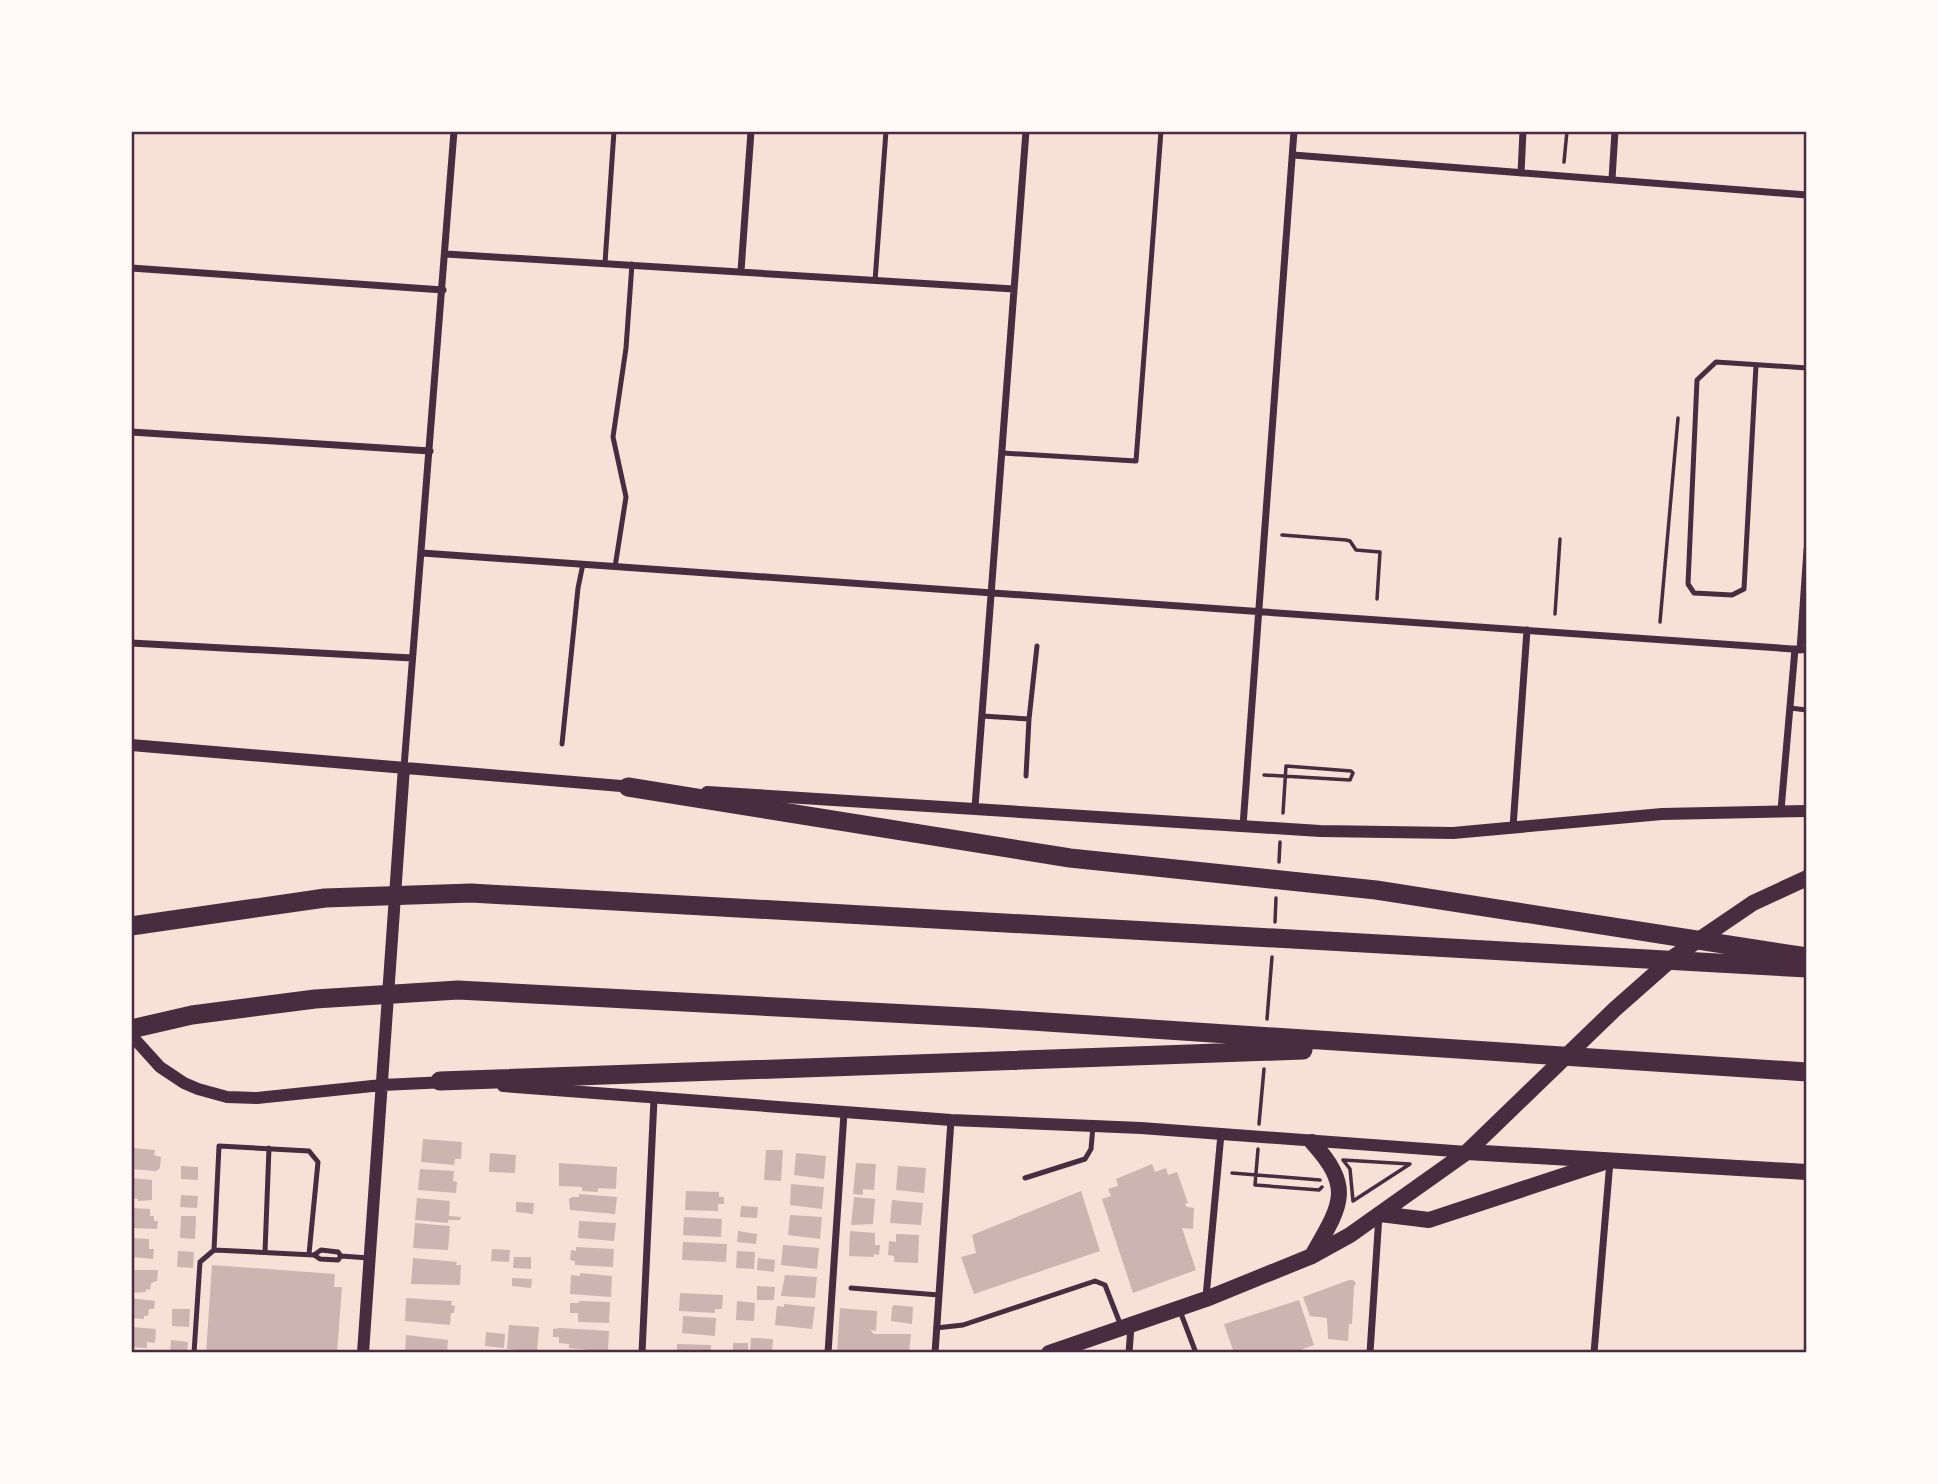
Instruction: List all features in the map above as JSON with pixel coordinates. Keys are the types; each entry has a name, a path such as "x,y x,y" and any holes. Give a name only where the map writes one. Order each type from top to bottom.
{"highway":[{"path":"628,787 1070,859 1376,890 1807,957"},
{"path":"131,926 325,898 471,893 1807,968"},
{"path":"131,1029 192,1015 315,999 458,990 984,1018 1807,1072"},
{"path":"440,1081 1411,1047"}],"main road":[{"path":"1049,1353 1206,1298 1312,1256 1350,1235 1467,1152 1675,956 1753,903 1807,878"},
{"path":"1311,1142 1333,1169 1338,1186 1336,1214 1312,1256"},
{"path":"1467,1152 1807,1172"},
{"path":"1380,1214 1429,1220 1610,1160"}],"street":[{"path":"363,1353 412,658 454,131"},
{"path":"741,271 751,131"},
{"path":"975,807 1026,131"},
{"path":"1244,826 1294,131"},
{"path":"1521,173 1523,131"},
{"path":"1612,180 1615,131"},
{"path":"1293,155 1807,195"},
{"path":"446,254 1014,289"},
{"path":"131,268 443,290"},
{"path":"131,432 430,451"},
{"path":"1780,810 1790,708 1801,650 1807,550"},
{"path":"422,553 1801,650"},
{"path":"1513,827 1527,630"},
{"path":"131,643 412,658"},
{"path":"131,745 628,787 1320,831 1453,833 1662,814 1807,811"},
{"path":"131,1035 160,1067 184,1083 227,1097 257,1097 440,1081 951,1120 1093,1126 1467,1152"},
{"path":"642,1353 654,1099"},
{"path":"828,1353 844,1112"},
{"path":"935,1353 951,1120"},
{"path":"1206,1298 1221,1134"},
{"path":"1594,1353 1610,1160"},
{"path":"1370,1353 1380,1214"},
{"path":"1126,1327 1129,1353"}],"lane":[{"path":"605,263 614,131"},
{"path":"875,281 886,131"},
{"path":"1003,453 1136,461 1161,131"},
{"path":"615,567 626,496 613,437 626,348 632,264"},
{"path":"1756,365 1744,589 1731,595 1694,593 1688,584 1697,380 1716,362 1807,368"},
{"path":"562,744 578,588 583,564"},
{"path":"1026,776 1037,646"},
{"path":"1790,708 1807,710"},
{"path":"982,716 1029,719"},
{"path":"1025,1178 1085,1159 1091,1149 1093,1126"},
{"path":"214,1250 219,1146 309,1151 318,1161 312,1254"},
{"path":"265,1252 269,1149"},
{"path":"194,1353 200,1262 214,1250 312,1254 320,1259 338,1260 341,1256 370,1258"},
{"path":"936,1328 963,1325 1095,1281 1105,1285 1126,1327"},
{"path":"851,1288 939,1295"},
{"path":"1179,1308 1196,1353"}],"path":[{"path":"1564,162 1567,131"},
{"path":"1661,622 1678,418"},
{"path":"1282,535 1346,540 1350,541 1356,550 1380,552 1377,599"},
{"path":"1555,614 1560,539"},
{"path":"1264,775 1350,780 1353,777 1351,771 1286,766 1282,822"},
{"path":"1279,864 1281,836"},
{"path":"1274,934 1277,892"},
{"path":"1266,1032 1273,948"},
{"path":"1259,1129 1264,1060"},
{"path":"1232,1173 1319,1180 1322,1187 1319,1190 1255,1185 1258,1143"},
{"path":"1343,1160 1410,1164 1353,1201 1350,1169 1343,1160"}],"building":[{"path":"423,1139 462,1142 461,1159 455,1159 454,1165 421,1162"},
{"path":"131,1148 155,1150 154,1155 161,1157 160,1168 156,1171 131,1169"},
{"path":"766,1150 783,1150 781,1181 764,1180"},
{"path":"490,1153 516,1155 515,1173 489,1172"},
{"path":"796,1153 826,1156 824,1179 794,1175"},
{"path":"559,1163 617,1167 616,1189 598,1188 598,1192 582,1191 582,1187 559,1186"},
{"path":"856,1163 876,1164 874,1190 863,1189 863,1195 853,1194"},
{"path":"1152,1164 1155,1172 1166,1168 1168,1175 1177,1172 1188,1203 1185,1204 1194,1208 1193,1229 1182,1228 1196,1270 1133,1293 1102,1199 1111,1196 1108,1189 1118,1186 1116,1179"},
{"path":"181,1166 198,1167 198,1180 181,1179"},
{"path":"898,1166 926,1168 924,1193 896,1190"},
{"path":"420,1169 454,1171 456,1193 418,1190"},
{"path":"131,1178 152,1180 152,1200 138,1201 131,1198"},
{"path":"791,1184 824,1187 822,1209 790,1205"},
{"path":"686,1191 719,1192 719,1197 724,1197 724,1204 718,1204 718,1211 685,1210"},
{"path":"1081,1191 1100,1251 974,1294 961,1257 976,1253 972,1235"},
{"path":"579,1194 617,1197 615,1214 570,1210 569,1199 579,1197"},
{"path":"181,1195 198,1196 197,1208 180,1207"},
{"path":"854,1197 875,1199 873,1224 851,1225"},
{"path":"417,1198 450,1201 449,1216 461,1217 460,1220 448,1220 448,1223 415,1220"},
{"path":"892,1200 923,1203 921,1225 890,1223"},
{"path":"516,1202 534,1203 533,1214 516,1212"},
{"path":"741,1206 758,1207 757,1218 740,1217"},
{"path":"131,1208 150,1209 150,1216 154,1216 154,1221 158,1221 157,1229 131,1228"},
{"path":"790,1215 822,1217 820,1239 788,1235"},
{"path":"181,1216 196,1216 195,1239 180,1238"},
{"path":"684,1217 722,1219 721,1237 683,1235"},
{"path":"579,1221 616,1223 614,1241 578,1238"},
{"path":"415,1223 450,1226 448,1250 413,1248"},
{"path":"738,1231 757,1234 756,1244 737,1242"},
{"path":"850,1231 875,1233 875,1245 880,1245 879,1255 849,1256"},
{"path":"896,1234 919,1235 918,1263 894,1262 894,1256 888,1255 889,1241 896,1242"},
{"path":"131,1238 149,1239 149,1249 154,1249 153,1259 131,1257"},
{"path":"683,1242 727,1244 726,1262 682,1260"},
{"path":"783,1245 819,1248 817,1269 781,1265"},
{"path":"576,1247 614,1249 613,1267 575,1265 575,1261 570,1260 571,1250 576,1251"},
{"path":"492,1249 510,1250 509,1262 491,1261"},
{"path":"178,1251 194,1252 193,1268 177,1267"},
{"path":"737,1251 755,1252 754,1269 736,1268"},
{"path":"514,1257 531,1257 531,1269 513,1268"},
{"path":"413,1258 457,1262 456,1265 461,1265 460,1285 411,1284"},
{"path":"758,1258 775,1260 774,1272 757,1270"},
{"path":"212,1265 335,1274 334,1287 342,1287 337,1353 206,1353"},
{"path":"131,1270 158,1270 157,1281 151,1283 150,1290 146,1289 146,1292 131,1293"},
{"path":"580,1273 612,1276 611,1297 570,1294 571,1275 580,1276"},
{"path":"785,1275 817,1277 815,1298 781,1296"},
{"path":"512,1278 532,1279 531,1288 512,1286"},
{"path":"1349,1280 1356,1283 1348,1341 1328,1339 1327,1318 1310,1316 1303,1297"},
{"path":"757,1286 775,1287 774,1300 757,1300"},
{"path":"680,1293 723,1295 722,1309 715,1309 715,1313 679,1311"},
{"path":"131,1298 155,1301 154,1309 149,1309 148,1316 144,1316 144,1319 131,1318"},
{"path":"406,1298 452,1301 451,1305 455,1306 450,1325 405,1321"},
{"path":"1299,1300 1314,1345 1292,1353 1234,1353 1224,1324"},
{"path":"737,1301 755,1303 754,1321 736,1320"},
{"path":"610,1302 609,1323 578,1322 578,1313 570,1313 570,1303"},
{"path":"784,1304 815,1307 812,1329 775,1325 777,1306 784,1307"},
{"path":"894,1305 913,1307 912,1324 891,1321"},
{"path":"840,1308 877,1311 876,1331 870,1330 874,1334 911,1334 909,1353 837,1353"},
{"path":"172,1309 190,1309 189,1327 172,1326"},
{"path":"683,1316 716,1318 715,1336 682,1333"},
{"path":"509,1325 539,1327 537,1352 507,1349"},
{"path":"131,1327 156,1329 155,1343 147,1342 147,1348 131,1347"},
{"path":"553,1329 609,1331 608,1352 569,1348 569,1344 559,1343 559,1337 553,1337"},
{"path":"486,1332 505,1334 504,1348 485,1346"},
{"path":"406,1335 448,1340 447,1353 405,1353"},
{"path":"751,1338 773,1339 772,1353 750,1353"},
{"path":"171,1340 188,1342 187,1353 170,1353"},
{"path":"733,1343 748,1343 748,1353 733,1353"},
{"path":"677,1344 711,1345 711,1353 677,1353"}]}
